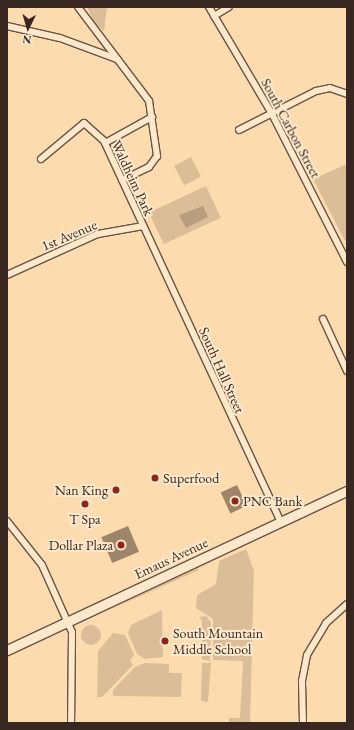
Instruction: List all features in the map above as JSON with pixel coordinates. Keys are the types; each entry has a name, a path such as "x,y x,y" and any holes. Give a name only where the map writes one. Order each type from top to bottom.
{"main road":[{"name":"Emaus Avenue","path":"7,650 347,491"}],"street":[{"path":"78,7 117,59 144,91 152,117 157,150 155,161 122,180"},
{"name":"South Carbon Street","path":"209,7 272,114 347,262"},
{"path":"214,16 229,7"},
{"path":"7,26 60,38 117,59"},
{"path":"239,130 323,89 347,94"},
{"path":"105,143 152,117"},
{"name":"Waldheim Park","path":"41,159 84,123 105,143 143,226"},
{"name":"1st Avenue","path":"7,275 98,234 143,226"},
{"name":"South Hall Street","path":"143,226 281,522"},
{"path":"323,319 347,371"},
{"path":"7,521 42,565 72,632 71,723"},
{"path":"303,723 302,681 308,655 326,623 347,604"}],"shaded area":[{"path":"87,7 107,7 104,31 95,24"},
{"path":"191,157 201,177 184,185 174,166"},
{"path":"347,164 347,240 345,241 313,179"},
{"path":"206,186 221,218 164,244 149,213"},
{"path":"203,206 208,217 186,228 179,215"},
{"path":"246,549 254,571 250,723 229,723 229,718 240,718 243,661 213,660 213,619 196,608 197,595 216,584 219,561"},
{"path":"198,568 199,570 105,612"},
{"path":"162,610 163,657 145,659 137,654 128,633 131,625"},
{"path":"206,616 211,622 210,661 202,659 202,621 199,617"},
{"path":"91,625 98,628 101,635 98,642 91,645 84,642 81,635 84,628"},
{"path":"113,633 125,635 134,655 130,660 133,665 102,697 97,697 98,651"},
{"path":"145,663 169,664 169,673 182,673 181,697 113,696 113,690 135,667"},
{"path":"202,663 211,663 208,702 201,701"}],"building":[{"name":"PNC Bank","path":"237,485 247,506 230,513 221,493"},
{"name":"Dollar Plaza","path":"128,526 139,552 112,563 101,537"}],"place":[{"name":"Superfood","path":"155,478"},
{"name":"Nan King","path":"116,490"},
{"name":"PNC Bank","path":"235,501"},
{"name":"T Spa","path":"85,504"},
{"name":"Dollar Plaza","path":"121,545"},
{"name":"South Mountain Middle School","path":"165,641"}]}
